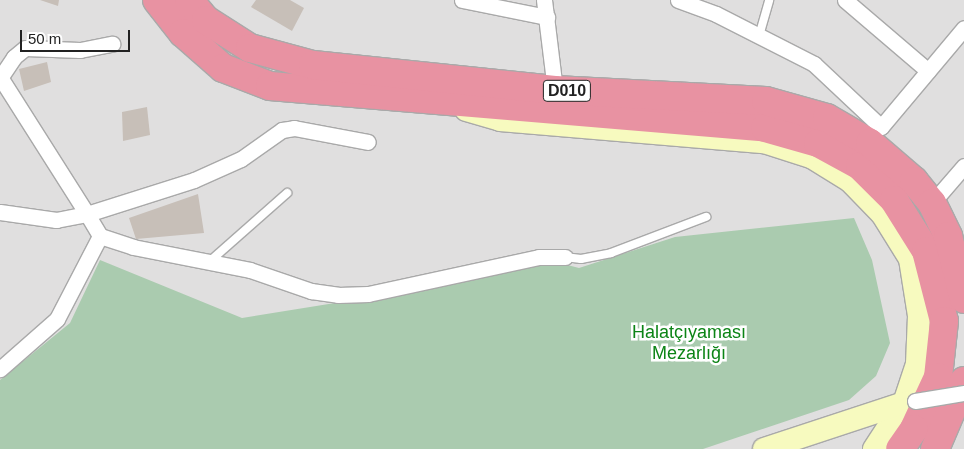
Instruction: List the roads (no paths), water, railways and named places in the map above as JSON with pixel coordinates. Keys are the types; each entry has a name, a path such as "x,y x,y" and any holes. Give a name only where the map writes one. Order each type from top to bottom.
{"highway":[{"name":"D010","path":"157,0 183,33 223,68 270,86 765,128 818,143 860,166 894,200 926,251 944,321 938,377 914,429 900,449"},
{"name":"D010","path":"189,0 206,20 250,48 313,65 555,90 766,101 827,118 870,143 914,181 932,204 948,236 964,299"},
{"path":"935,449 964,381"}],"street":[{"path":"462,0 547,17"},
{"path":"544,0 555,90"},
{"path":"845,0 928,71"},
{"path":"686,1 814,64 881,127 964,28"},
{"path":"112,44 80,50 25,48 14,57 0,78 100,236 133,247 250,270 310,291 338,295 368,294 539,257 565,257"},
{"path":"427,98 500,120 764,142 810,157 850,181 882,214 910,259 919,316 917,364 909,402 874,449"},
{"path":"0,212 56,220 87,214 194,180 241,159 282,130 294,128 368,142"},
{"path":"932,204 964,166"},
{"path":"0,369 57,319 100,236"},
{"path":"764,449 909,402 964,393"}],"lane":[{"path":"759,36 770,0"},
{"path":"209,262 287,194"},
{"path":"565,257 580,259 611,253 706,217"}],"park label":[{"name":"Halatçıyaması Mezarlığı","path":"689,343"}]}
